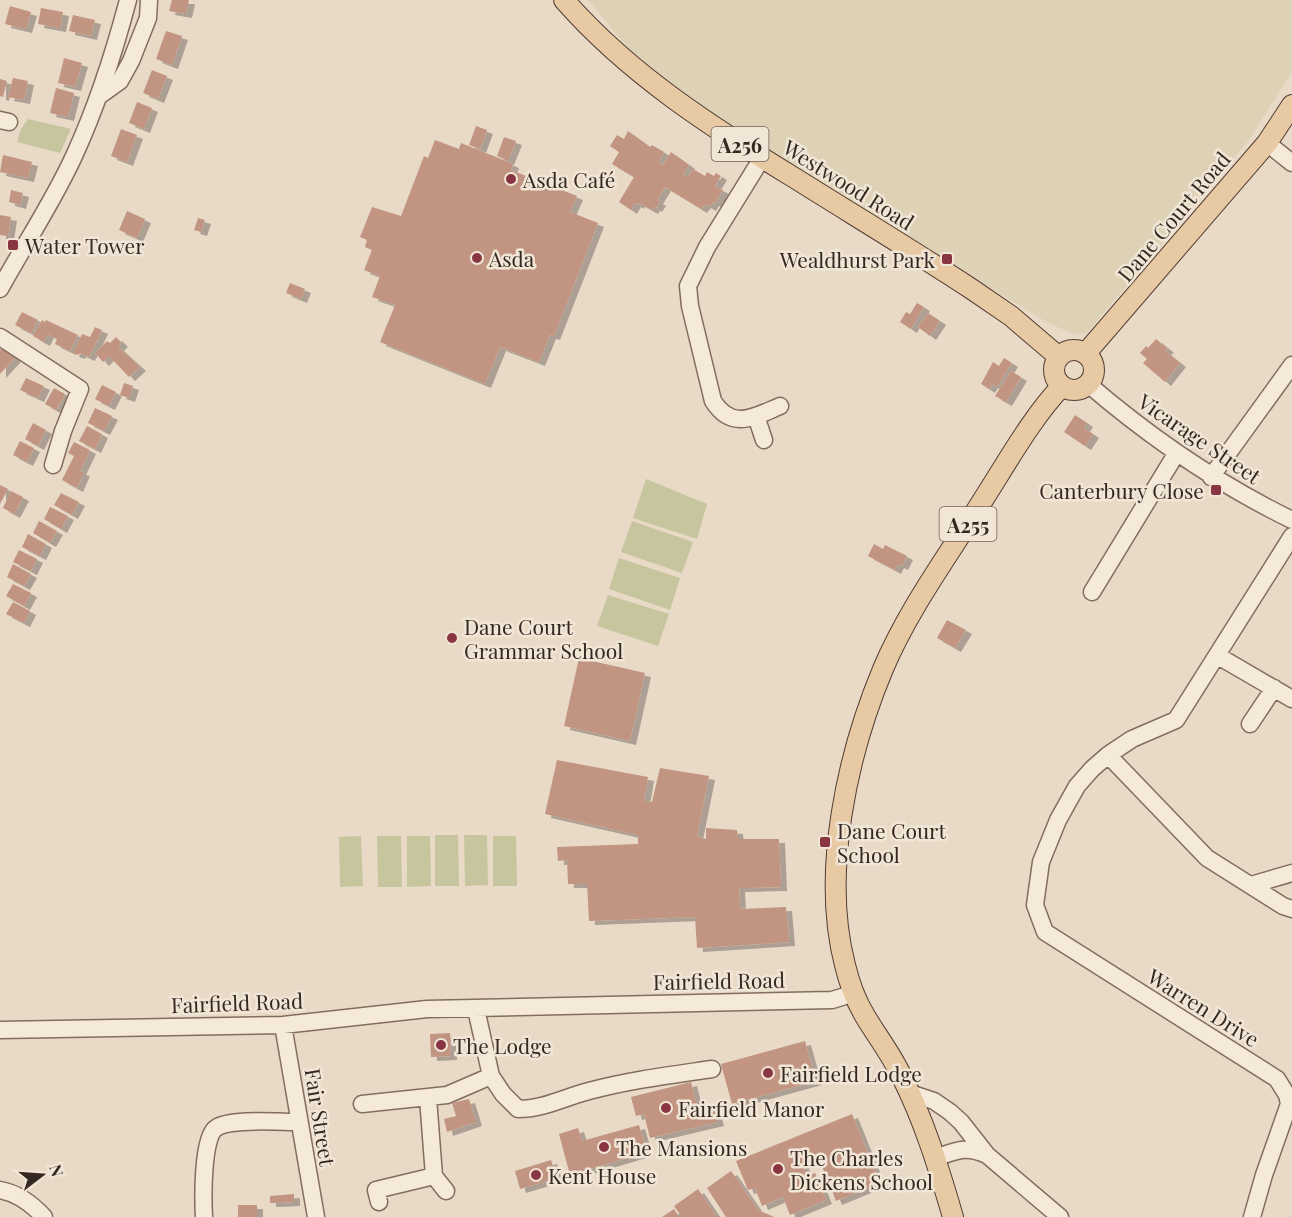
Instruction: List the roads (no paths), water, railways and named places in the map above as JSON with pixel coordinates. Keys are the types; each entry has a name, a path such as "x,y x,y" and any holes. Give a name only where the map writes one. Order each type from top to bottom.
{"main road":[{"name":"Westwood Road","path":"564,0 593,31 683,107 970,288 1011,316 1059,357"},
{"name":"Dane Court Road","path":"1086,353 1266,143 1292,105"},
{"path":"1074,350 1086,353 1094,368 1094,374 1088,384 1078,390 1062,386 1055,375 1055,363 1059,357 1074,350"},
{"name":"A255","path":"954,1217 935,1158 910,1093 886,1048 864,1015 845,966 837,912 838,837 846,787 856,747 883,668 917,603 1019,445 1052,396 1062,386"}],"street":[{"path":"0,289 74,158 99,96 116,45 127,0"},
{"path":"99,96 120,81 131,61 148,18 149,0"},
{"path":"1266,143 1292,164"},
{"path":"762,158 707,247 688,286 690,306 713,401 718,409 728,417 740,420 780,406"},
{"path":"0,337 86,391 63,431 53,465"},
{"path":"1211,477 1292,365"},
{"name":"Vicarage Street","path":"1088,384 1176,454 1211,477 1292,520"},
{"path":"756,416 764,440"},
{"path":"1092,592 1094,573 1176,454"},
{"path":"1292,536 1176,720 1132,739 1108,755 1207,858 1283,906 1292,909"},
{"path":"1218,656 1292,699"},
{"path":"1250,724 1274,688"},
{"name":"Warren Drive","path":"1108,755 1077,786 1058,820 1041,862 1035,905 1044,932 1277,1079 1291,1104 1264,1174 1252,1217"},
{"path":"1251,885 1292,873"},
{"name":"Fairfield Road","path":"0,1030 283,1025 427,1009 832,1000 855,993"},
{"path":"476,1009 491,1076 503,1094 518,1109 534,1109 600,1088 647,1078 712,1070"},
{"name":"Fair Street","path":"283,1025 316,1217"},
{"path":"362,1104 447,1095 491,1076"},
{"path":"910,1093 934,1101 950,1112 961,1122 987,1155 1060,1217"},
{"path":"428,1098 434,1176 446,1191"},
{"path":"204,1217 197,1192 208,1137 213,1129 223,1124 234,1123 298,1122"},
{"path":"961,1122 966,1138 964,1149"},
{"path":"935,1158 964,1149 975,1149 987,1155"},
{"path":"379,1202 376,1190 434,1176"},
{"path":"0,1190 9,1191 34,1207 44,1217"}],"place":[{"name":"Asda Café","path":"511,179"},
{"name":"Water Tower","path":"13,245"},
{"name":"Asda","path":"477,258"},
{"name":"Wealdhurst Park","path":"947,259"},
{"name":"Canterbury Close","path":"1216,490"},
{"name":"Dane Court Grammar School","path":"452,638"},
{"name":"Dane Court School","path":"825,842"},
{"name":"The Lodge","path":"441,1045"},
{"name":"Fairfield Lodge","path":"768,1073"},
{"name":"Fairfield Manor","path":"666,1108"},
{"name":"The Mansions","path":"604,1147"},
{"name":"The Charles Dickens School","path":"778,1169"},
{"name":"Kent House","path":"536,1175"}]}
